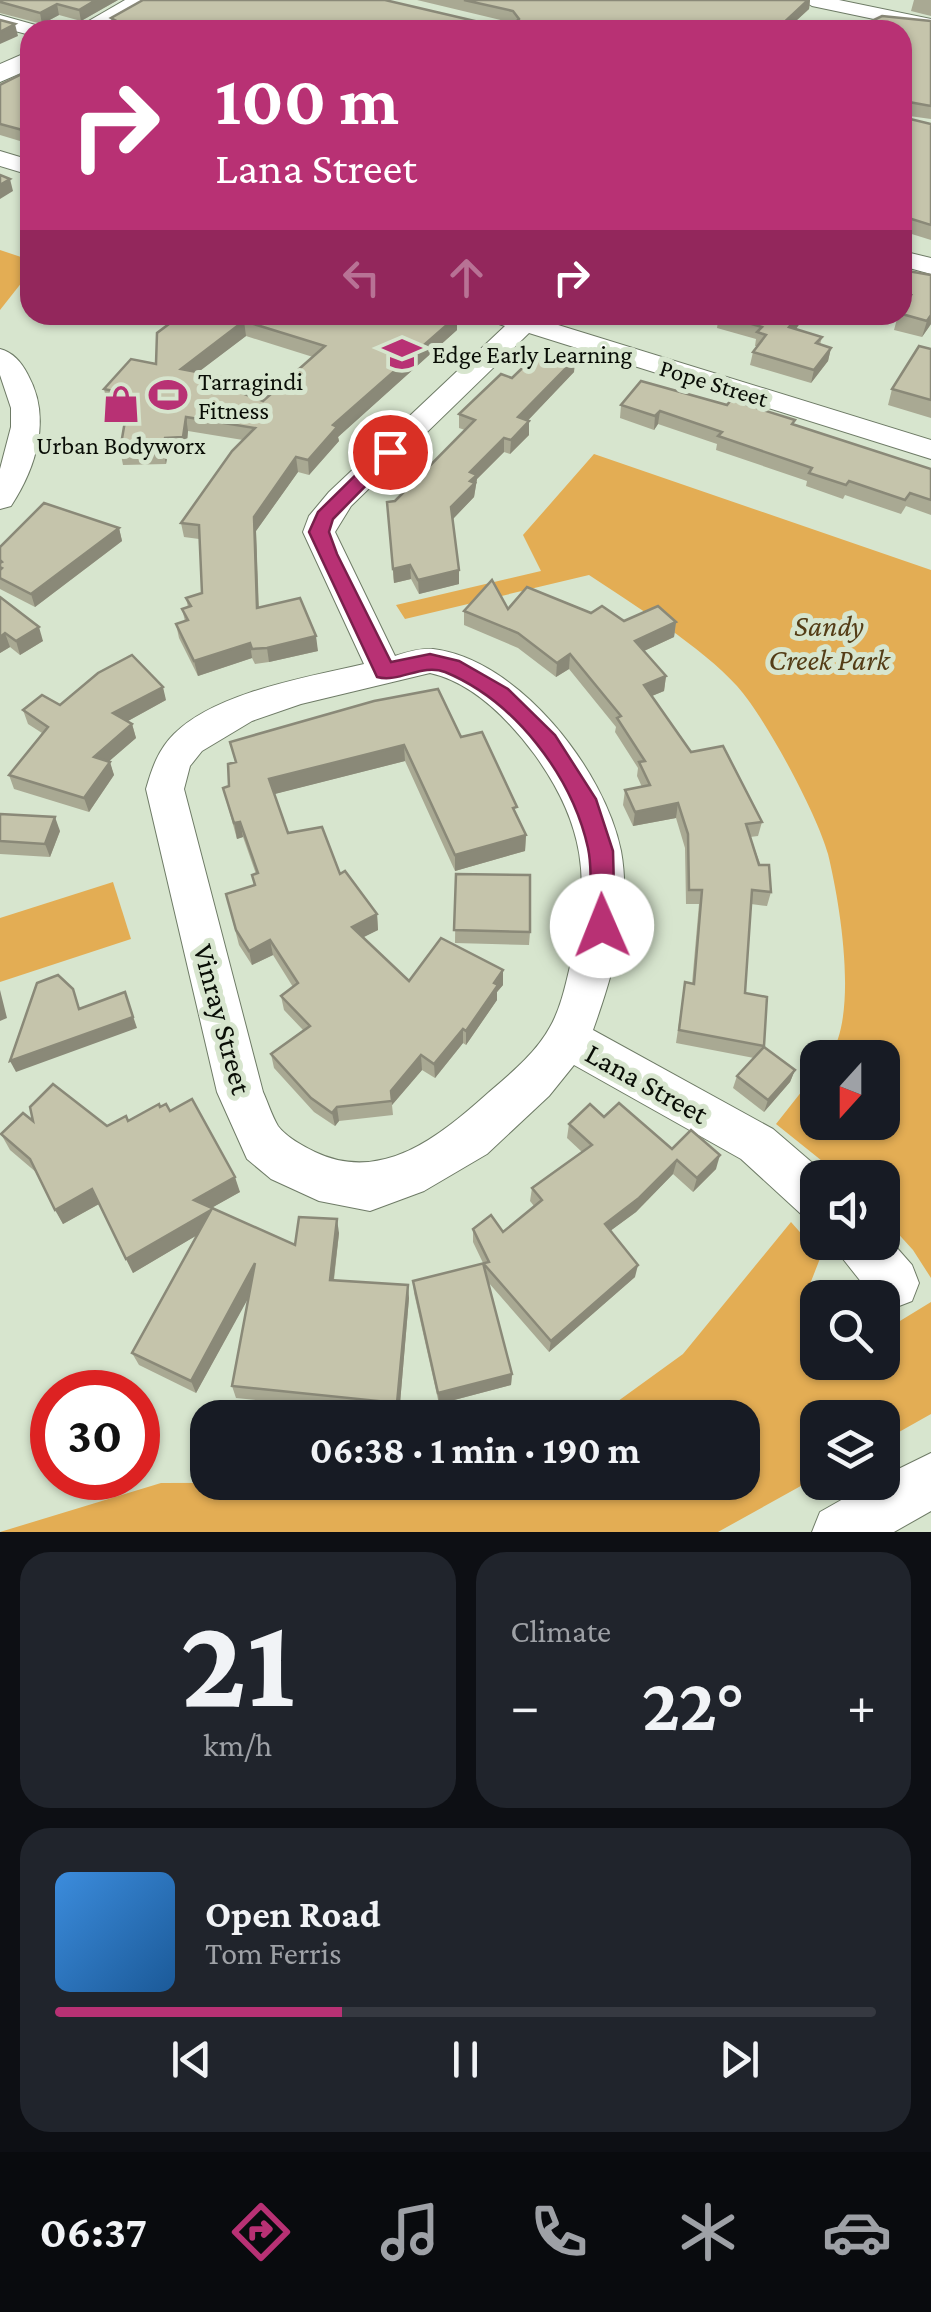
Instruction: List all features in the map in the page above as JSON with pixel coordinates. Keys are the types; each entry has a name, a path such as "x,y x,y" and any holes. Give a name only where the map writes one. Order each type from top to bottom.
{"main road":[{"path":"105,20 144,0"}],"street":[{"path":"812,0 854,4 931,25"},
{"path":"385,671 327,554 319,532 324,516 511,325"},
{"name":"Pope Street","path":"540,325 931,450"},
{"path":"0,358 10,367 23,396 26,435 15,476 0,499"},
{"name":"Lana Street","path":"385,671 430,661 452,666 500,694 547,741 585,799 601,851 602,926 589,984 568,1039 758,1144 800,1182"},
{"name":"Vinray Street","path":"385,671 247,707 211,725 175,757 165,789 240,1092 263,1144 319,1178 370,1188 424,1169 471,1140 533,1082 568,1039"},
{"path":"875,1260 891,1280"},
{"path":"840,1532 931,1480"}],"green space":[{"path":"0,250 20,257 20,285 0,310"},
{"name":"Sandy Creek Park","path":"594,454 931,570 931,1278 900,1236 900,1160 821,1160 776,1124 800,1094 800,1140 900,1140 900,1040 838,1040 843,1015 844,958 828,854 789,767 737,686 687,642 589,575 405,619 396,605 541,571 523,535"},
{"path":"113,882 131,939 0,982 0,918"},
{"path":"791,1222 800,1232 800,1260 819,1260 812,1280 800,1280 800,1380 900,1380 900,1321 931,1302 931,1414 900,1431 900,1400 800,1400 800,1486 718,1532 0,1532 105,1500 160,1500 161,1483 190,1483 190,1500 760,1500 760,1400 619,1400 683,1354"}],"building":[{"path":"0,0 96,0 79,10 57,4 40,13"},
{"path":"143,0 385,0 470,20 115,20 111,18"},
{"path":"464,0 808,0 787,20 518,20 513,11"},
{"path":"882,16 931,21 931,106 912,103 912,20 874,20"},
{"path":"0,20 15,24 0,32"},
{"path":"20,75 20,129 0,124 0,85"},
{"path":"912,119 931,124 931,225 912,219"},
{"path":"912,272 931,275 931,315 927,321 912,317"},
{"path":"168,325 239,325 181,369 223,377 218,384 263,401 325,346 257,325 447,325 333,425 337,427 308,460 296,457 254,517 257,608 300,598 316,636 267,648 252,649 250,643 194,661 176,624 188,620 182,609 191,606 186,598 202,593 199,525 181,523 232,451 255,428 186,417 183,437 165,438 163,449 120,450 129,398 104,389 131,359 156,364 157,333"},
{"path":"755,325 791,325 822,337 816,343 831,348 814,370 753,352 766,335 757,332 762,327"},
{"path":"919,346 931,349 931,400 892,389"},
{"path":"543,348 575,359 518,417 529,421 511,440 504,438 470,472 477,475 470,481 475,483 451,507 459,570 418,580 410,565 393,569 387,502 395,501 475,420 459,414 501,374 512,378"},
{"path":"641,381 727,405 731,400 931,469 931,500 910,493 905,500 849,481 846,485 809,473 812,468 718,436 722,432 660,411 655,416 621,405"},
{"path":"44,503 119,528 31,594 0,578 0,547"},
{"path":"492,580 508,609 527,587 591,613 602,606 624,621 658,606 676,622 635,641 666,676 644,685 691,752 723,746 762,822 746,824 759,865 769,865 771,892 752,890 745,993 767,997 764,1046 679,1030 685,982 694,984 702,890 689,890 688,834 678,803 635,812 625,790 650,785 639,762 645,761 617,718 621,716 570,654 557,663 518,633 464,611"},
{"path":"0,597 39,627 16,641 5,633 0,637"},
{"path":"132,655 163,687 113,713 132,724 94,757 110,762 84,798 9,775 48,727 23,710 42,695 60,705 98,673"},
{"path":"438,689 461,737 482,732 526,835 455,855 404,745 269,779 288,833 322,827 340,874 345,871 377,914 352,927 409,981 441,938 503,970 494,983 498,985 466,1031 463,1029 434,1064 421,1055 391,1091 392,1101 337,1107 332,1113 311,1098 271,1054 310,1026 281,996 298,983 270,940 249,951 236,930 226,894 255,885 252,875 258,873 240,822 234,823 223,788 229,786 228,764 236,762 230,742 374,701"},
{"path":"0,814 55,817 45,844 0,841"},
{"path":"456,874 530,875 530,932 454,930"},
{"path":"58,975 73,989 79,1009 125,992 133,1017 10,1061 37,983"},
{"path":"764,1047 795,1070 768,1100 737,1076"},
{"path":"53,1084 107,1126 126,1116 128,1121 159,1104 166,1104 170,1111 192,1099 235,1177 194,1200 295,1245 299,1217 337,1219 330,1280 408,1285 397,1400 232,1386 255,1263 191,1381 132,1353 211,1210 126,1259 92,1189 55,1210 30,1159 1,1134 23,1113 33,1121 30,1107"},
{"path":"619,1103 672,1149 691,1130 720,1155 697,1178 677,1160 639,1198 605,1224 638,1265 551,1341 483,1263 489,1262 473,1229 491,1215 503,1232 542,1200 532,1188 592,1145 569,1124 590,1104 604,1117"},
{"path":"483,1263 512,1374 438,1393 413,1281"}],"place":[{"name":"Edge Early Learning","path":"402,354"},
{"name":"Tarragindi Fitness","path":"168,395"},
{"name":"Urban Bodyworx","path":"121,404"}],"route":[{"path":"390,452 324,516 319,532 327,554 385,671 430,661 452,666 500,694 547,741 585,799 601,851 602,926"}]}
